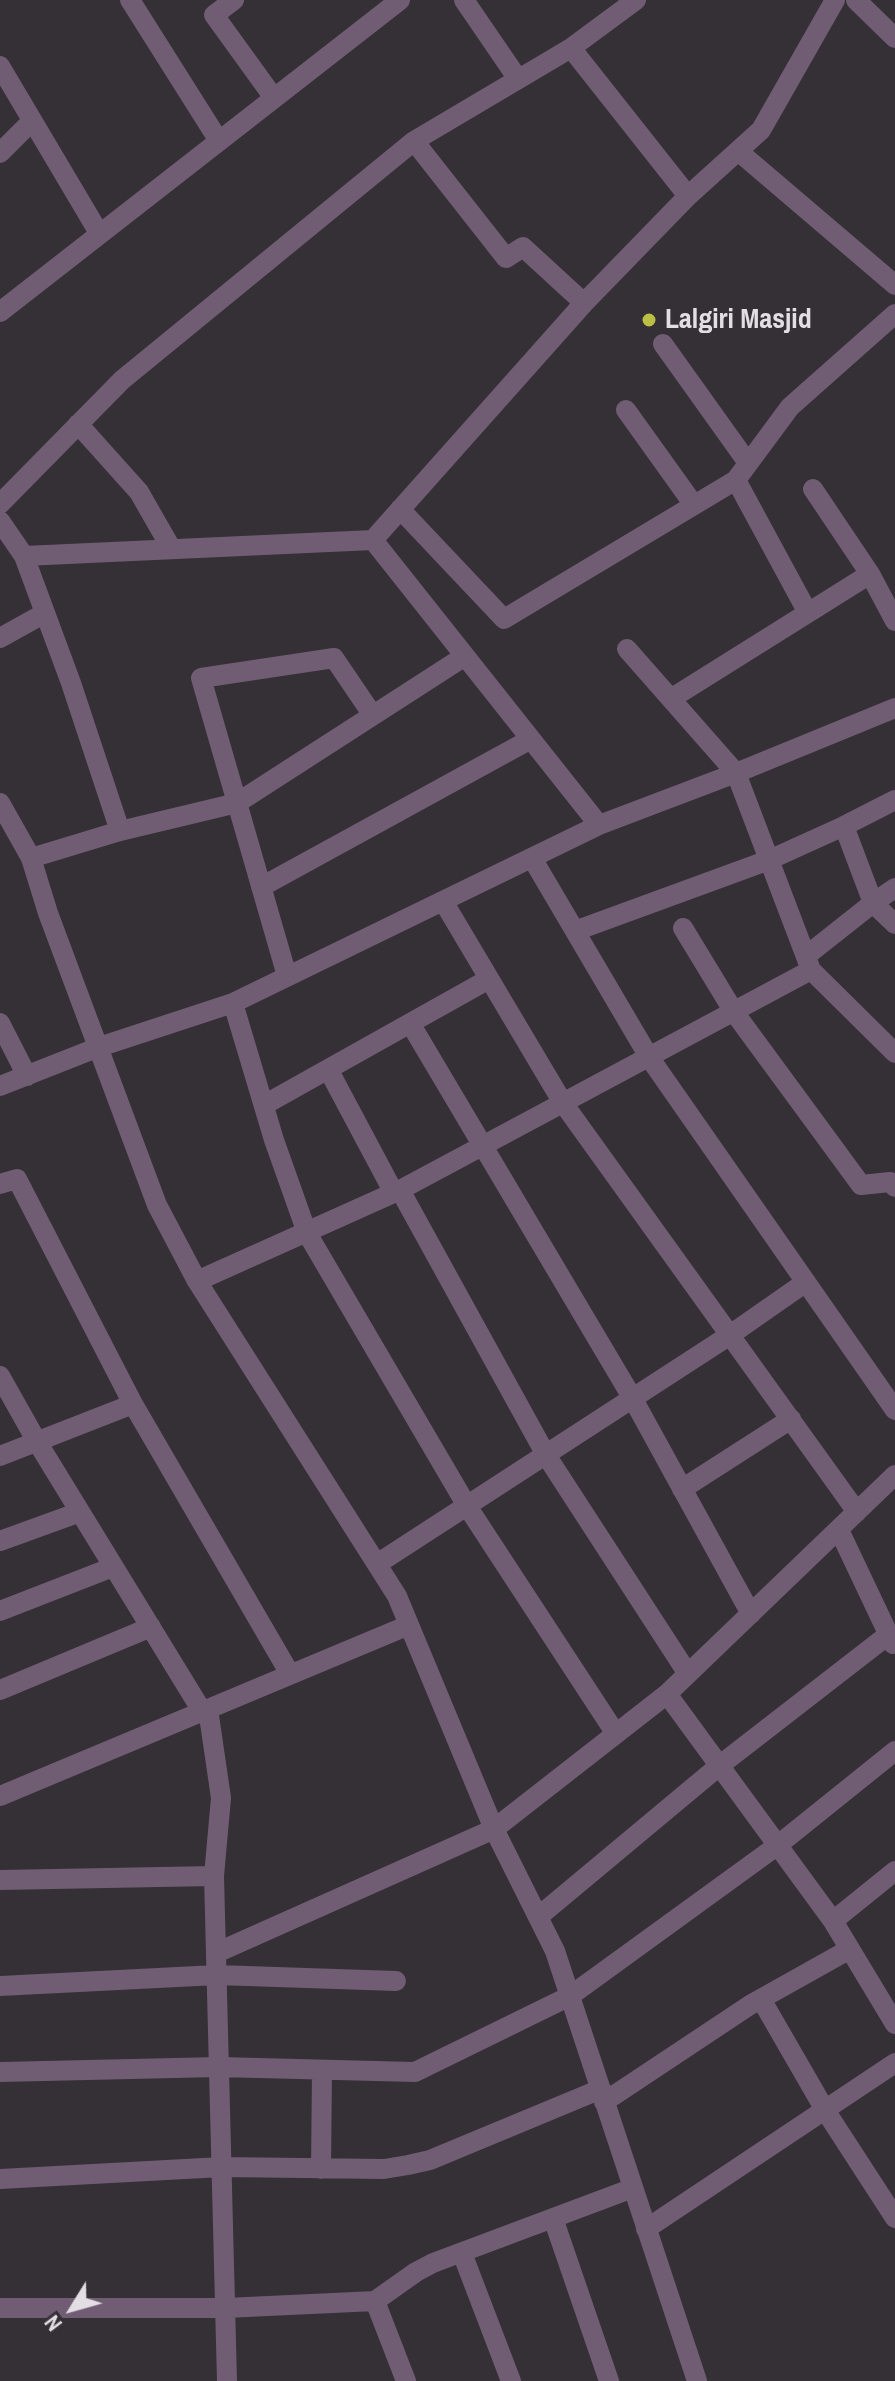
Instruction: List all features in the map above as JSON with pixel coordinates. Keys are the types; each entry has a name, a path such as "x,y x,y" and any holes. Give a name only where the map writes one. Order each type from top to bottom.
{"street":[{"path":"130,0 219,141"},
{"path":"234,0 214,15 274,98"},
{"path":"0,312 400,0"},
{"path":"0,504 122,380 414,141 571,48 636,0"},
{"path":"24,556 373,540 584,303 688,196 761,130 835,0"},
{"path":"856,0 895,38"},
{"path":"466,1 518,79"},
{"path":"571,48 688,196"},
{"path":"0,66 99,233"},
{"path":"0,153 32,121"},
{"path":"414,141 506,258 523,247 584,303"},
{"path":"738,151 895,285"},
{"path":"400,509 504,619 694,505 742,472 790,407 895,314"},
{"path":"663,344 742,472 808,613"},
{"path":"626,410 694,505"},
{"path":"78,424 139,492 171,548"},
{"path":"813,489 870,574 895,621"},
{"path":"0,521 24,556 120,831"},
{"path":"373,540 599,825"},
{"path":"672,698 870,574"},
{"path":"0,638 45,613"},
{"path":"627,649 736,773 808,963 895,1053"},
{"path":"31,858 120,831 237,803 465,656"},
{"path":"287,976 201,678 334,658 372,714"},
{"path":"0,1086 99,1047 233,1003 599,825 895,708"},
{"path":"261,887 531,739"},
{"path":"575,931 769,860 895,800"},
{"path":"0,803 31,858 48,913 157,1205 197,1281 397,1596 494,1829 555,1951 697,2381"},
{"path":"844,826 873,903 895,924"},
{"path":"532,858 649,1057 895,1410"},
{"path":"197,1281 397,1191 734,1012 808,963 873,903 895,888"},
{"path":"443,901 563,1103 857,1512"},
{"path":"683,928 734,1012 861,1185 890,1182 895,1187"},
{"path":"264,1105 489,979"},
{"path":"233,1003 307,1233 467,1506 616,1734"},
{"path":"0,1023 27,1076"},
{"path":"410,1023 633,1399 751,1614"},
{"path":"328,1069 546,1455 688,1674"},
{"path":"0,1184 17,1179 133,1404 290,1674"},
{"path":"377,1564 633,1399 806,1282"},
{"path":"0,1376 113,1567 205,1710 221,1798 214,1876 227,2381"},
{"path":"0,1456 133,1404"},
{"path":"682,1489 791,1419"},
{"path":"216,1953 494,1829 667,1694 895,1475"},
{"path":"0,1541 80,1512"},
{"path":"538,1917 719,1766 891,1641 839,1530"},
{"path":"0,1611 113,1567"},
{"path":"0,1796 409,1625"},
{"path":"0,1690 151,1627"},
{"path":"667,1694 833,1921 892,2010"},
{"path":"0,2072 219,2067 415,2072 570,1996 778,1845 895,1751"},
{"path":"833,1921 895,1871"},
{"path":"0,1880 214,1876"},
{"path":"0,2179 222,2167 384,2169 430,2160 603,2095 850,1949"},
{"path":"0,1986 217,1975 396,1981"},
{"path":"761,1999 825,2110 895,2218"},
{"path":"646,2229 895,2063"},
{"path":"321,2169 322,2071"},
{"path":"0,2308 226,2308 375,2301 416,2272 633,2188"},
{"path":"553,2218 609,2381"},
{"path":"462,2253 511,2381"},
{"path":"375,2301 406,2381"}],"place":[{"name":"Lalgiri Masjid","path":"649,320"}]}
